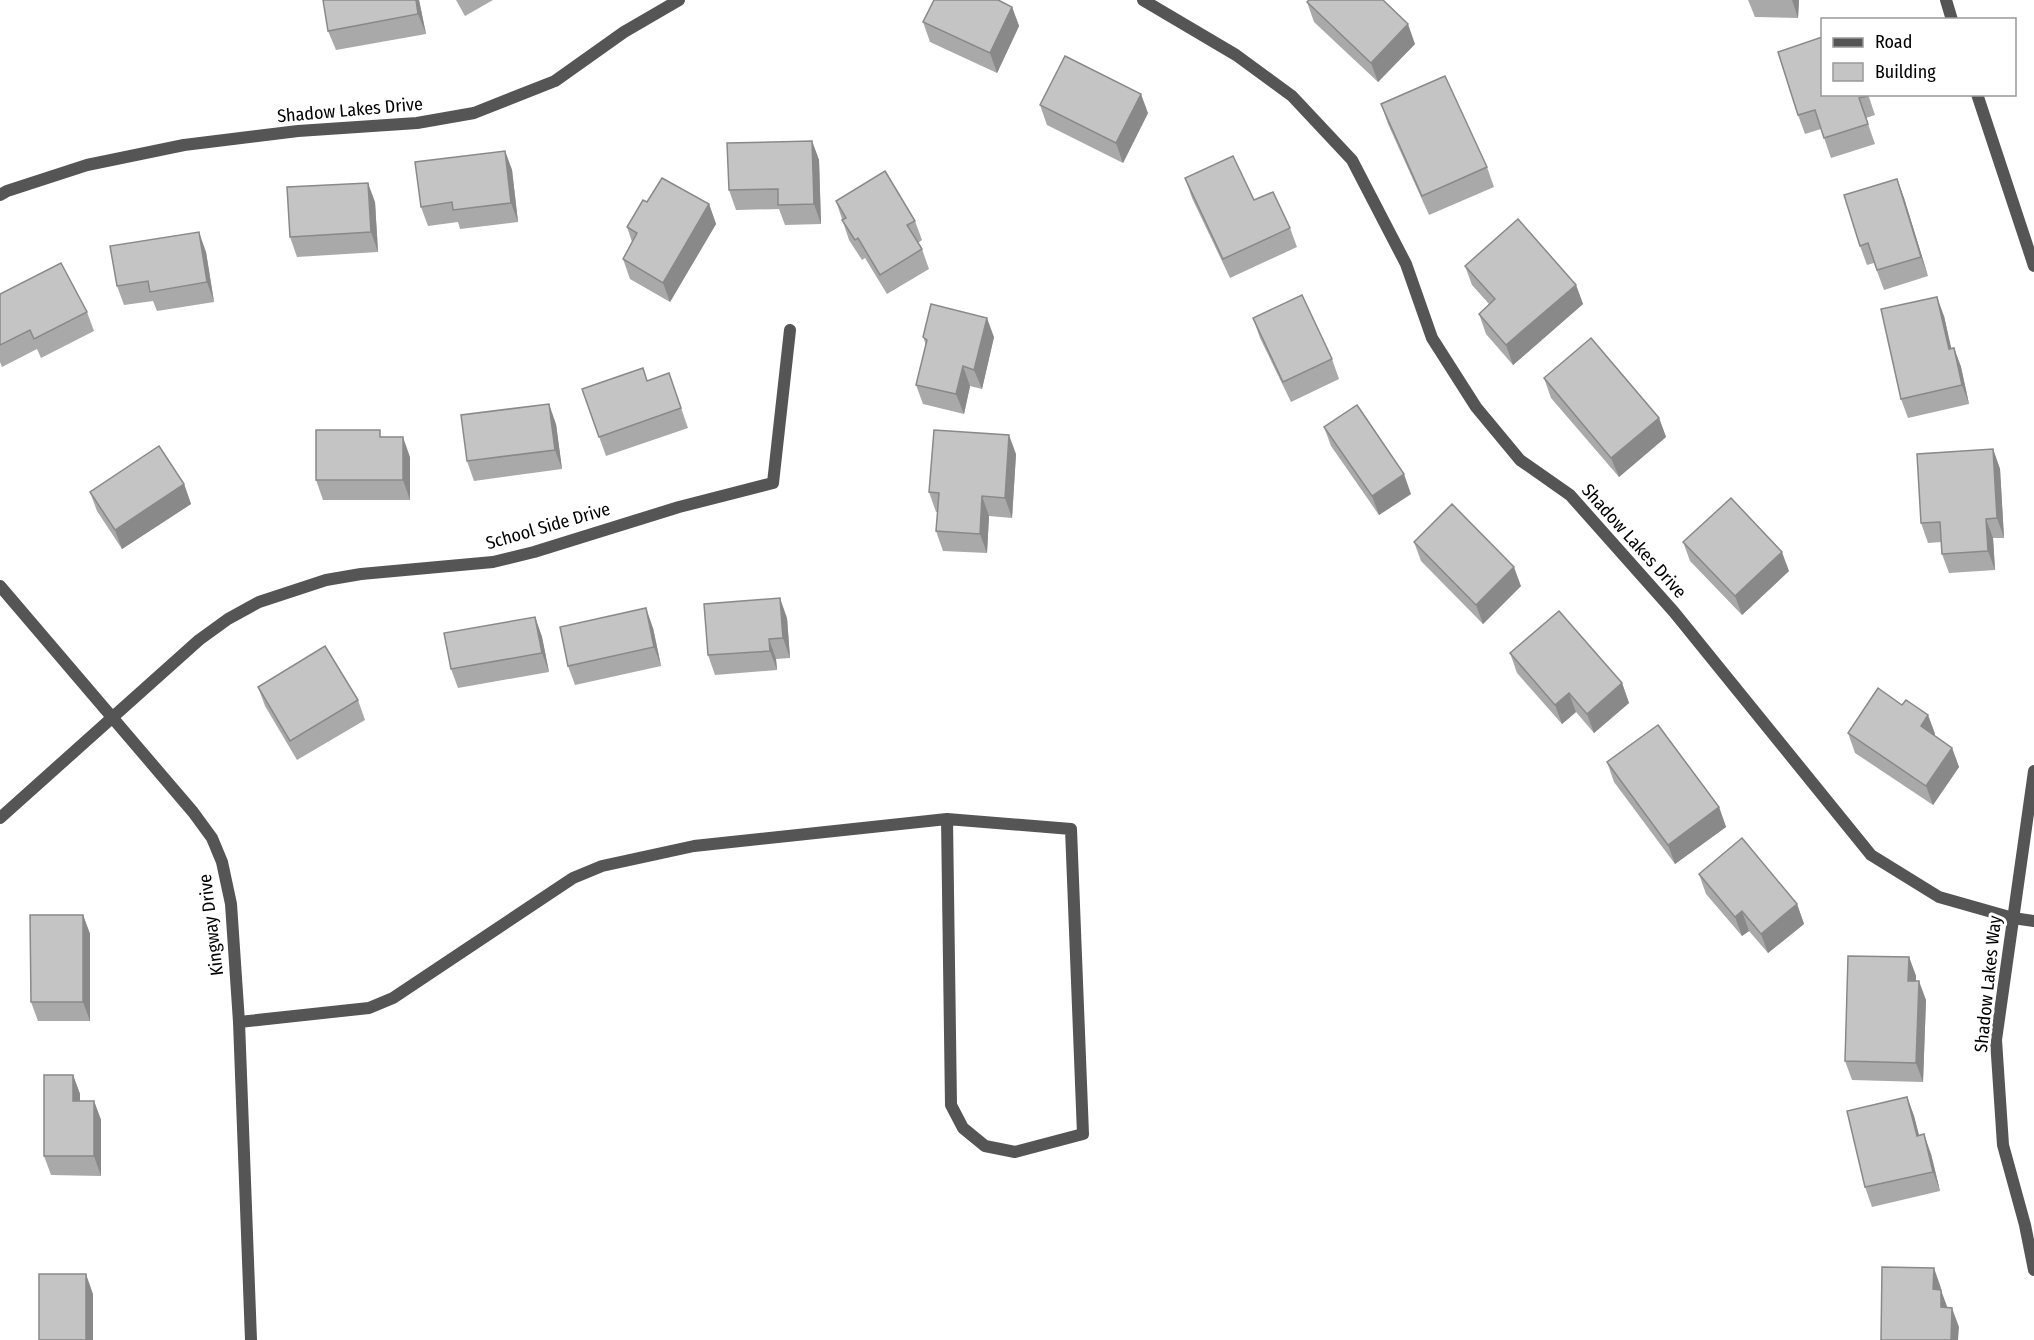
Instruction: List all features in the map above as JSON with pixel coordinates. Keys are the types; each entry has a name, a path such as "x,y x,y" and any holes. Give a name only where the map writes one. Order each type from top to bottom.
{"street":[{"name":"Shadow Lakes Drive","path":"0,195 87,165 184,145 298,131 417,123 474,113 555,81 624,32 679,0"},
{"name":"Shadow Lakes Drive","path":"1143,0 1236,55 1292,96 1352,160 1406,264 1432,338 1476,407 1520,460 1570,495 1674,612 1871,855 1939,897 2013,918 2034,921"},
{"path":"1946,0 1951,18"},
{"path":"1978,96 2034,266"},
{"name":"School Side Drive","path":"111,717 199,640 228,619 259,602 326,580 362,574 493,562 534,552 669,510 772,483 790,330"},
{"name":"Kingway Drive","path":"0,586 193,812 212,838 222,862 231,904 239,1022 251,1340"},
{"path":"0,818 111,717"},
{"name":"Shadow Lakes Way","path":"2034,771 1996,1040 2003,1145 2025,1225 2034,1270"},
{"path":"239,1022 369,1008 393,998 573,878 602,866 694,846 947,819 1071,829 1083,1134 1015,1152 985,1146 963,1128 951,1106 947,819"}],"building":[{"path":"323,0 416,0 418,14 328,31"},
{"path":"934,0 998,0 1012,7 990,53 923,22"},
{"path":"1309,0 1383,0 1408,24 1371,63 1307,2"},
{"path":"1821,37 1821,96 1868,96 1859,98 1868,124 1824,138 1815,110 1798,115 1778,52"},
{"path":"1065,56 1141,94 1116,143 1040,105"},
{"path":"1445,76 1487,167 1422,196 1381,104"},
{"path":"812,141 814,204 778,205 778,189 729,190 727,143"},
{"path":"505,151 511,203 453,210 452,202 421,207 415,162"},
{"path":"1233,156 1254,200 1273,192 1290,228 1223,259 1185,178"},
{"path":"885,171 915,221 907,225 922,249 880,275 858,238 855,240 842,220 846,218 836,201"},
{"path":"662,178 709,204 663,283 623,259 637,233 627,227 643,200 647,202"},
{"path":"1897,179 1921,257 1877,270 1868,243 1860,246 1844,195"},
{"path":"368,183 371,232 290,237 287,187"},
{"path":"1518,219 1576,285 1506,345 1479,314 1495,299 1465,266"},
{"path":"199,232 207,282 150,292 148,281 117,286 110,246"},
{"path":"61,263 87,312 34,339 30,330 0,345 0,294"},
{"path":"1302,295 1332,359 1283,382 1253,318"},
{"path":"1937,297 1949,349 1954,348 1962,385 1901,399 1881,309"},
{"path":"931,304 987,318 974,370 963,366 956,394 916,385 927,340 923,337"},
{"path":"1591,338 1659,418 1611,458 1544,378"},
{"path":"643,368 647,381 669,373 681,408 599,437 582,389"},
{"path":"549,404 555,450 467,461 461,415"},
{"path":"1357,405 1404,474 1372,496 1324,427"},
{"path":"316,430 380,430 380,437 403,437 403,480 316,480"},
{"path":"934,430 1009,435 1005,498 982,496 980,534 936,531 939,493 929,492"},
{"path":"159,446 184,484 115,530 90,492"},
{"path":"1993,449 1997,518 1986,519 1988,551 1942,554 1940,522 1921,523 1917,454"},
{"path":"1731,498 1782,552 1735,596 1683,542"},
{"path":"1452,504 1514,567 1476,605 1414,542"},
{"path":"780,598 783,638 769,639 770,651 708,655 704,604"},
{"path":"646,608 654,647 568,666 560,627"},
{"path":"1559,611 1622,683 1587,714 1569,693 1555,705 1510,653"},
{"path":"535,617 542,653 451,669 444,633"},
{"path":"325,646 358,700 290,741 258,687"},
{"path":"1878,688 1902,705 1906,700 1928,715 1921,726 1952,748 1926,786 1848,733"},
{"path":"1658,725 1719,807 1668,845 1607,762"},
{"path":"1742,838 1797,904 1761,934 1742,911 1735,917 1699,874"},
{"path":"30,915 83,915 83,1002 31,1002"},
{"path":"1848,956 1909,957 1908,981 1919,981 1916,1063 1845,1061"},
{"path":"44,1075 73,1075 73,1101 94,1101 94,1156 44,1156"},
{"path":"1907,1097 1917,1136 1924,1134 1933,1172 1865,1187 1847,1111"},
{"path":"1882,1267 1934,1268 1933,1289 1941,1290 1941,1307 1952,1308 1951,1340 1881,1340"},
{"path":"39,1274 86,1274 86,1340 39,1340"}]}
